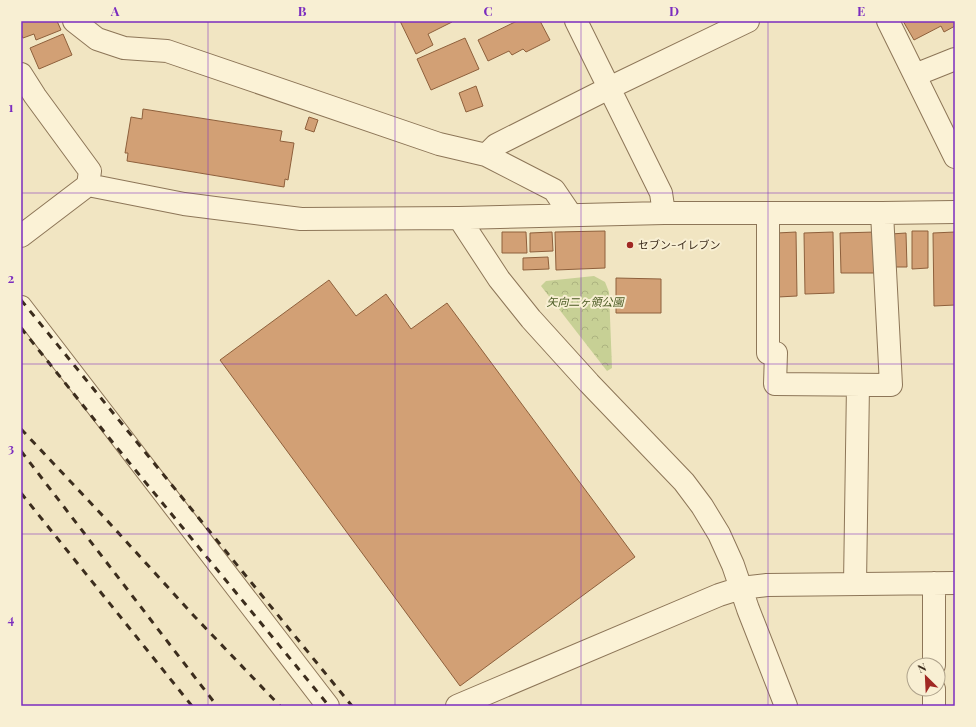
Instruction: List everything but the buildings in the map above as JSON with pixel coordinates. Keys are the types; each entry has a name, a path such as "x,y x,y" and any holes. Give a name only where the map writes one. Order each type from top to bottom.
{"street":[{"path":"74,21 97,38 124,48 167,51 439,144 486,155 554,190 571,215"},
{"path":"576,21 661,193 664,213"},
{"path":"486,155 496,145 609,88 748,21"},
{"path":"888,21 955,157"},
{"path":"915,75 955,59"},
{"path":"21,74 34,96 90,172 88,185 21,236"},
{"path":"88,185 184,204 301,219 459,218 664,213 955,212"},
{"path":"768,213 768,353 776,353 775,384 891,385 882,213"},
{"path":"459,218 500,279 531,319 589,383 684,482 702,506 719,534 786,706"},
{"path":"21,307 328,706"},
{"path":"856,584 858,385"},
{"path":"934,583 934,657"},
{"path":"457,706 719,595 741,588 767,585 955,583"}],"green space":[{"name":"矢向二ヶ領公園","path":"594,276 605,282 609,292 612,368 607,371 541,286 546,281"}],"railway":[{"path":"21,300 352,706"},
{"path":"21,328 329,706"},
{"path":"21,429 195,617 280,706"},
{"path":"21,451 217,706"},
{"path":"21,493 192,706"}],"place":[{"name":"セブン-イレブン","path":"630,245"}]}
